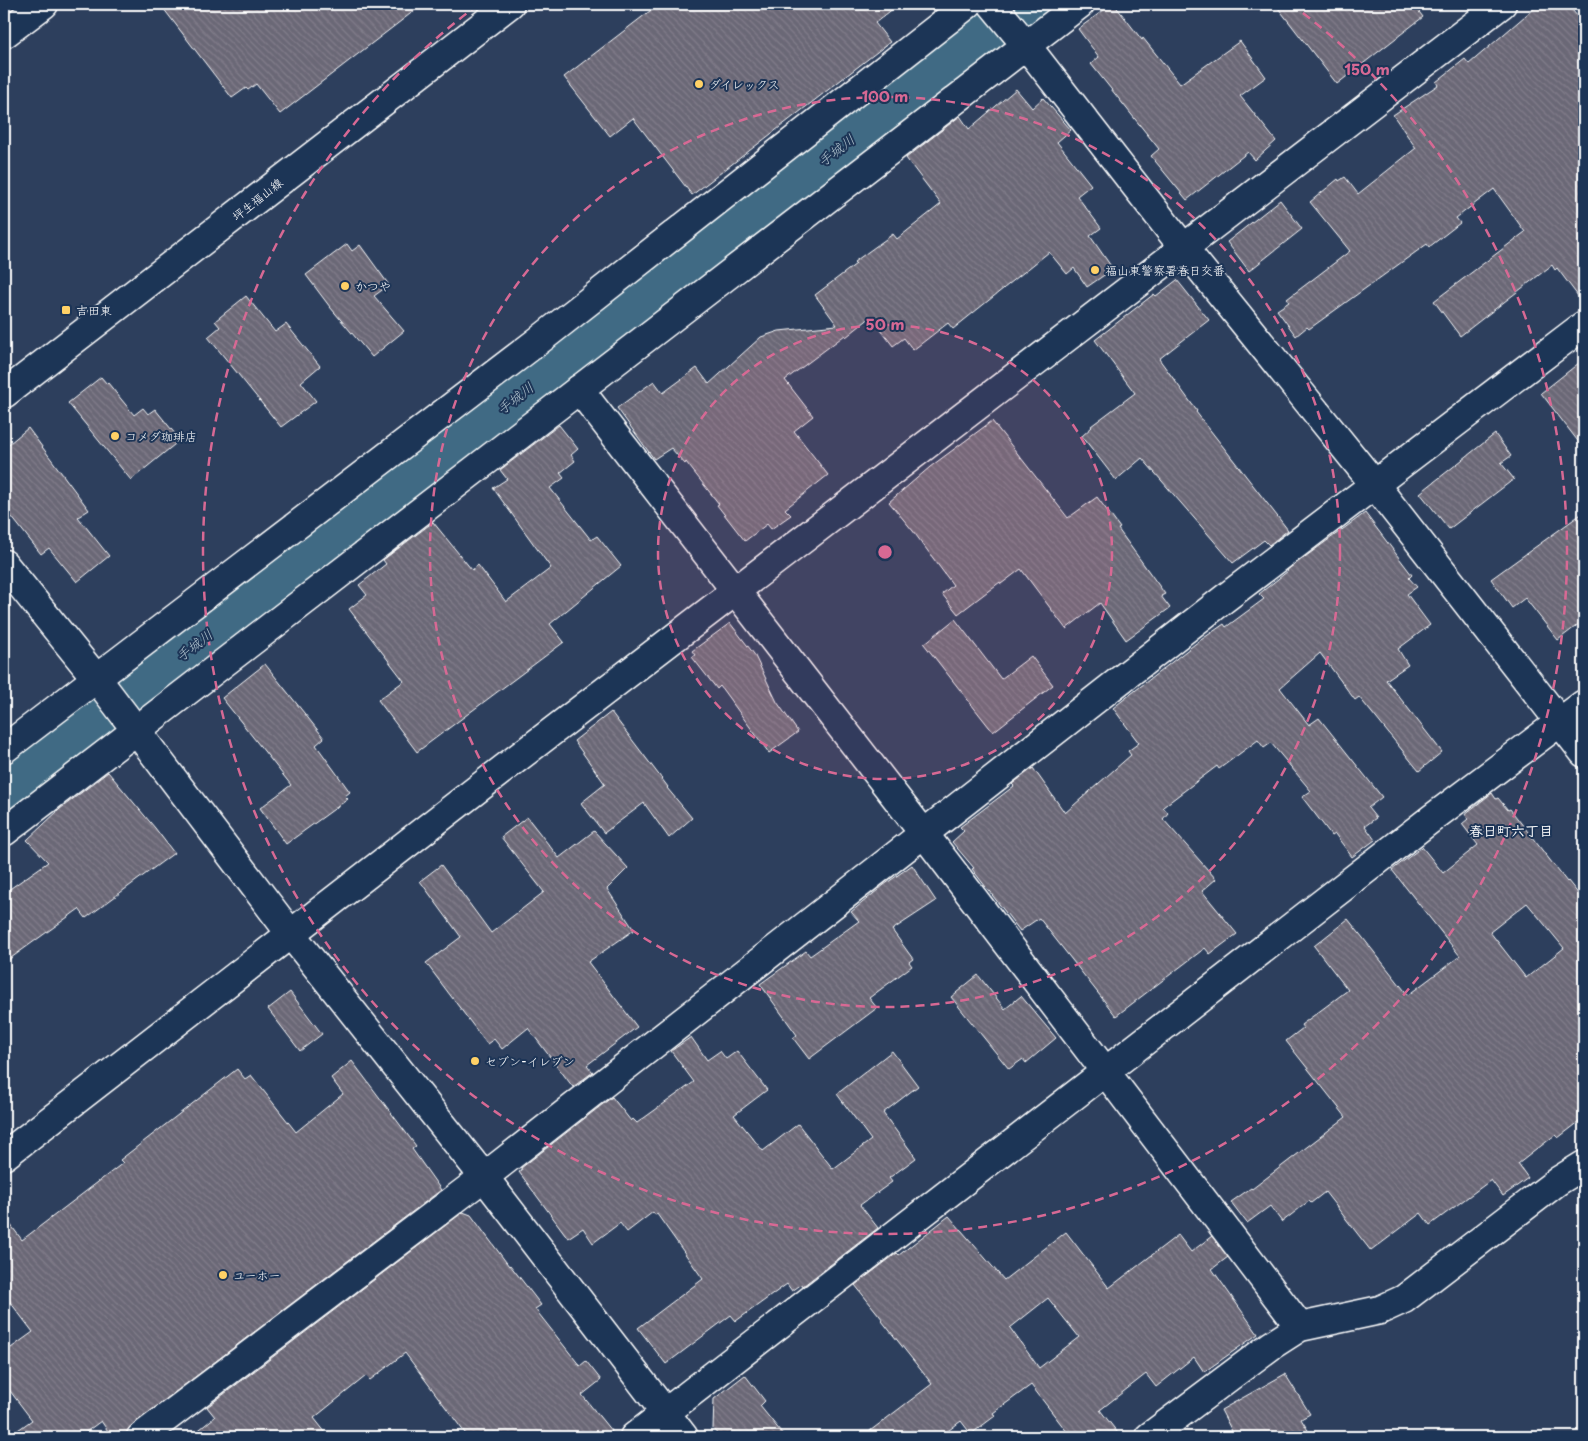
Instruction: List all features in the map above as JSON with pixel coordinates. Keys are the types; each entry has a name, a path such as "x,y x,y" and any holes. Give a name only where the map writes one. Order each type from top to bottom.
{"street":[{"path":"4,34 44,4"},
{"name":"坪生福山線","path":"4,394 510,4"},
{"path":"4,749 100,683 968,4"},
{"path":"992,4 1183,247 1375,486 1584,754"},
{"path":"4,832 131,724 579,389 1021,40 1080,4"},
{"path":"4,1156 734,591 1502,4"},
{"path":"141,1437 484,1177 1224,599 1375,486 1584,325"},
{"path":"579,389 734,591 924,833 1300,1326"},
{"path":"4,564 100,683 290,933 484,1177 684,1437"},
{"path":"634,1437 1431,820 1584,704"},
{"path":"1149,1437 1300,1326 1380,1310 1404,1299 1558,1181 1584,1165"}],"building":[{"path":"160,4 423,4 280,114 256,84 248,90 246,88 232,98"},
{"path":"659,4 899,4 875,23 890,42 692,195 633,118 610,136 564,77"},
{"path":"1114,4 1142,40 1143,38 1180,84 1240,41 1266,77 1240,96 1276,141 1255,160 1248,152 1187,200 1151,156 1159,149 1091,64 1099,57 1078,29"},
{"path":"1275,4 1413,4 1423,17 1337,84"},
{"path":"1539,4 1567,4 1584,24 1584,304 1557,268 1555,270 1552,265 1460,336 1434,301 1525,232 1494,189 1456,218 1460,223 1429,247 1427,244 1309,329 1307,327 1296,336 1277,310 1289,302 1287,299 1350,251 1310,202 1338,179 1339,181 1345,177 1358,194 1416,148 1393,115 1438,85 1436,82 1465,59 1469,64"},
{"path":"1016,89 1032,108 1043,98 1071,130 1057,142 1091,185 1077,196 1101,228 1090,236 1113,269 1087,287 1074,268 1067,274 1049,252 953,329 948,323 913,350 904,338 893,346 871,317 846,337 845,335 785,380 813,416 794,431 828,475 785,509 791,515 771,529 767,524 745,541 686,462 685,464 671,448 654,459 617,408 654,381 663,393 697,368 709,384 761,337 779,331 837,325 815,295 856,264 854,262 893,234 897,239 941,204 906,158 960,116 969,129"},
{"path":"1280,200 1302,229 1249,271 1227,242"},
{"path":"347,244 352,251 360,245 389,285 374,296 404,331 372,357 306,275"},
{"path":"1177,280 1209,320 1159,359 1196,412 1288,530 1269,545 1264,540 1233,563 1142,458 1116,480 1082,436 1091,426 1135,393 1095,340 1154,294 1156,296"},
{"path":"246,296 275,332 286,324 320,366 301,382 316,401 281,427 208,337 220,327 215,321"},
{"path":"1584,359 1584,449 1541,393"},
{"path":"101,377 134,415 143,408 148,414 155,409 180,440 131,480 68,403"},
{"path":"992,421 1068,518 1097,497 1165,594 1161,596 1170,608 1126,640 1100,603 1066,629 1021,569 1001,584 1000,582 958,614 942,594 953,585 889,502 930,467"},
{"path":"559,425 578,449 571,455 575,461 560,473 564,478 550,488 591,540 597,536 621,566 550,624 564,642 417,752 378,700 404,681 349,609 367,595 359,585 386,564 383,560 433,522 472,570 478,565 506,602 551,568 493,488 507,479 500,470"},
{"path":"28,428 89,510 78,517 109,556 77,582 49,548 41,554 4,507 4,448"},
{"path":"1495,434 1511,456 1501,463 1514,479 1449,529 1420,493"},
{"path":"1584,512 1584,620 1558,640 1525,598 1512,608 1491,579"},
{"path":"1365,513 1412,575 1409,578 1417,587 1407,594 1430,625 1398,649 1408,665 1386,680 1442,752 1419,771 1359,697 1355,700 1320,653 1280,688 1309,725 1319,718 1382,797 1368,808 1376,818 1365,826 1375,840 1352,857 1335,834 1332,836 1302,797 1311,791 1271,743 1264,748 1258,740 1219,769 1217,766 1163,807 1168,813 1163,819 1216,879 1202,891 1237,934 1210,954 1205,948 1116,1016 1039,918 1020,931 972,869 974,868 952,842 964,831 960,827 1014,786 1012,784 1033,768 1065,813 1131,755 1128,751 1139,743 1113,708 1195,644 1224,624 1226,627 1264,599 1259,594 1287,570"},
{"path":"955,619 1001,679 1031,656 1053,685 993,732 924,644"},
{"path":"730,623 754,654 777,702 798,732 769,753 720,686 717,689 692,657 695,655 692,651"},
{"path":"265,664 324,738 316,745 350,792 345,796 348,799 286,844 260,808 291,785 222,698"},
{"path":"611,712 667,788 692,818 669,838 644,803 604,833 581,803 605,784 574,741"},
{"path":"108,772 174,853 86,918 79,909 4,963 4,893 48,862 27,840 60,809"},
{"path":"1492,793 1508,810 1510,809 1584,901 1584,1118 1558,1138 1555,1135 1518,1164 1528,1178 1503,1196 1491,1180 1430,1225 1421,1213 1371,1251 1325,1192 1311,1203 1309,1201 1282,1222 1270,1206 1247,1223 1231,1202 1252,1189 1346,1117 1286,1041 1303,1028 1301,1025 1348,990 1314,946 1348,919 1408,995 1460,956 1392,870 1422,847 1443,873 1478,845 1462,824 1468,819 1465,814","holes":["1527,903 1564,948 1526,978 1490,932"]},
{"path":"527,817 559,858 594,831 628,868 607,889 634,930 588,962 637,1027 587,1065 593,1072 573,1087 528,1028 502,1049 494,1039 487,1044 426,963 461,937 420,881 441,865 491,933 544,892 501,837"},
{"path":"912,865 936,901 892,930 913,959 909,962 912,966 869,998 877,1008 809,1059 793,1038 797,1035 760,984 806,951 810,956 859,921 851,912"},
{"path":"978,975 1005,1009 1021,996 1056,1038 1026,1063 1023,1059 1009,1069 951,997"},
{"path":"290,992 322,1034 300,1051 268,1009"},
{"path":"691,1037 707,1060 720,1051 726,1059 737,1051 767,1090 734,1115 763,1151 798,1124 833,1169 871,1140 837,1094 892,1051 918,1086 883,1113 916,1158 889,1178 892,1182 860,1205 878,1228 803,1286 802,1284 792,1291 787,1284 736,1321 731,1315 666,1364 638,1328 703,1279 657,1214 655,1215 653,1212 627,1232 620,1223 593,1243 583,1228 568,1238 519,1172 522,1170 521,1168 612,1097 631,1121 633,1119 637,1123 694,1082 671,1051"},
{"path":"352,1061 416,1146 412,1149 441,1190 132,1425 127,1431 126,1437 112,1437 101,1421 79,1437 8,1437 32,1420 4,1383 4,1353 33,1332 4,1294 4,1216 22,1240 123,1163 120,1160 237,1069 245,1079 251,1075 296,1132 343,1094 331,1078"},
{"path":"463,1212 471,1215 541,1305 535,1309 580,1366 586,1361 601,1380 582,1395 616,1437 468,1437 405,1353 370,1380 366,1376 314,1418 329,1437 190,1437 215,1417 207,1407"},
{"path":"949,1216 1004,1280 1066,1232 1109,1288 1178,1235 1191,1252 1212,1236 1228,1257 1212,1269 1258,1334 1204,1372 1194,1357 1156,1387 1146,1374 1100,1410 1121,1437 1071,1437 1031,1385 993,1413 995,1416 971,1434 961,1421 940,1437 862,1437 932,1384 855,1285 897,1253 899,1255","holes":["1048,1298 1079,1337 1039,1368 1010,1328"]},
{"path":"1285,1374 1310,1414 1301,1419 1312,1437 1235,1437 1221,1410"},
{"path":"745,1375 765,1401 760,1406 785,1437 720,1437 713,1429 714,1399"}],"waterway":[{"name":"手城川","path":"4,791 170,666 1026,4"}],"place":[{"name":"ダイレックス","path":"699,84"},
{"name":"福山東警察署春日交番","path":"1095,270"},
{"name":"かつや","path":"345,286"},
{"name":"吉田東","path":"66,310"},
{"name":"コメダ珈琲店","path":"115,436"},
{"name":"セブン-イレブン","path":"475,1061"},
{"name":"ユーホー","path":"223,1275"}],"district":[{"name":"春日町六丁目","path":"1511,830"}]}
